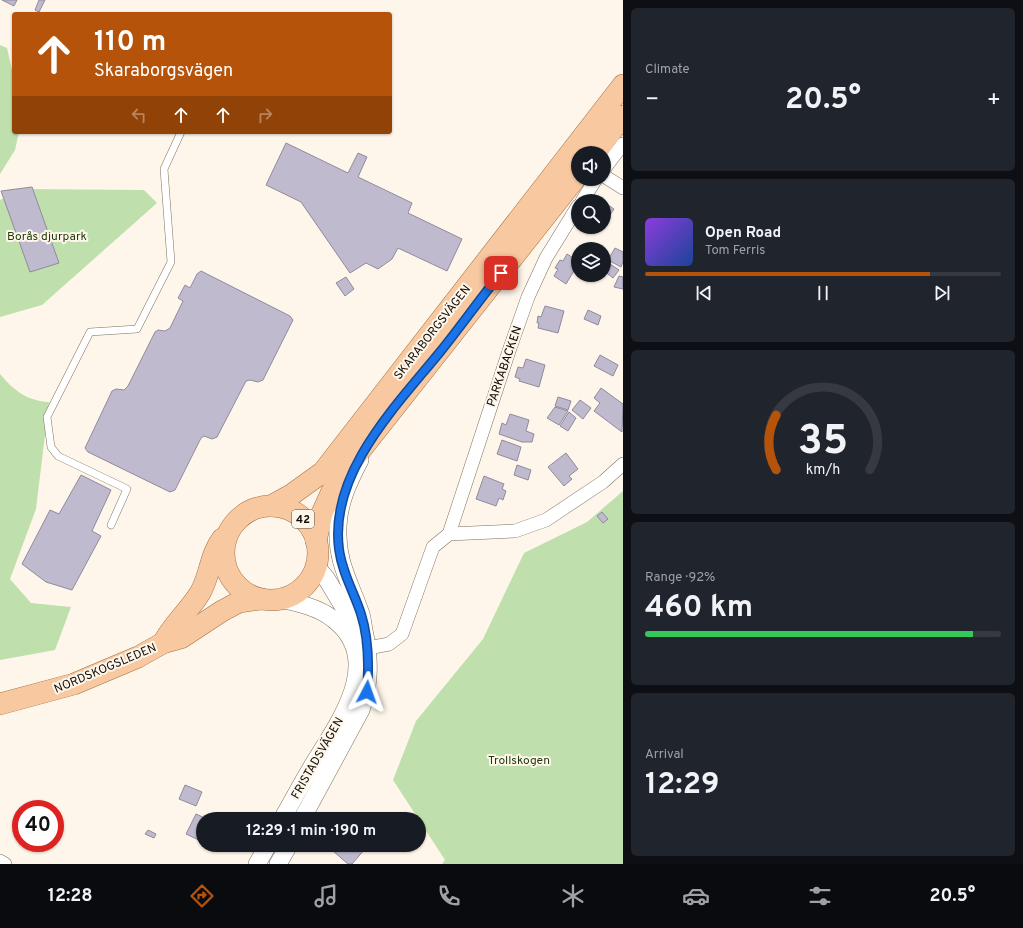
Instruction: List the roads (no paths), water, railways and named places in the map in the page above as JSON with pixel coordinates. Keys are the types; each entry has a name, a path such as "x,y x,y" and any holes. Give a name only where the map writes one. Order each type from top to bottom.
{"main road":[{"name":"SKARABORGSVÄGEN","path":"271,506 291,495 323,472 623,85"},
{"path":"600,146 623,116"},
{"name":"SKARABORGSVÄGEN","path":"316,541 322,513 334,486 571,184"},
{"name":"42","path":"271,506 288,509 296,513 309,525 316,541 318,555 316,566 308,581 302,588 287,597 270,599 252,596 238,587 228,572 223,556 229,530 236,520 254,508 271,506"},
{"name":"NORDSKOGSLEDEN","path":"163,643 171,628 188,611 201,591 217,546 229,530"},
{"name":"NORDSKOGSLEDEN","path":"0,704 74,684 138,657 163,643 181,638 222,611 239,602 270,599"}],"street":[{"path":"611,160 623,144"},
{"path":"611,180 623,188"},
{"name":"PARKABACKEN","path":"449,534 528,297 546,258 571,217"},
{"name":"FRISTADSVÄGEN","path":"306,812 361,710 367,692 368,648 362,616 344,573 339,549 338,527 340,509 350,479 372,437"},
{"path":"368,648 389,644 402,634 433,547 449,534 515,531 546,520 603,482 623,464"},
{"name":"FRISTADSVÄGEN","path":"316,566 348,611 368,648"},
{"name":"FRISTADSVÄGEN","path":"270,599 306,605 321,611 334,619 348,635 354,647 357,662 354,693 337,726 286,812"},
{"path":"257,864 264,852"},
{"path":"278,864 285,852"},
{"path":"0,861 5,864"}],"lane":[{"path":"111,525 127,489 58,456 51,447 46,417 90,332 137,329 171,262 164,169 179,134"}],"park label":[{"name":"Borås djurpark","path":"47,236"},
{"name":"Trollskogen","path":"519,760"}]}
